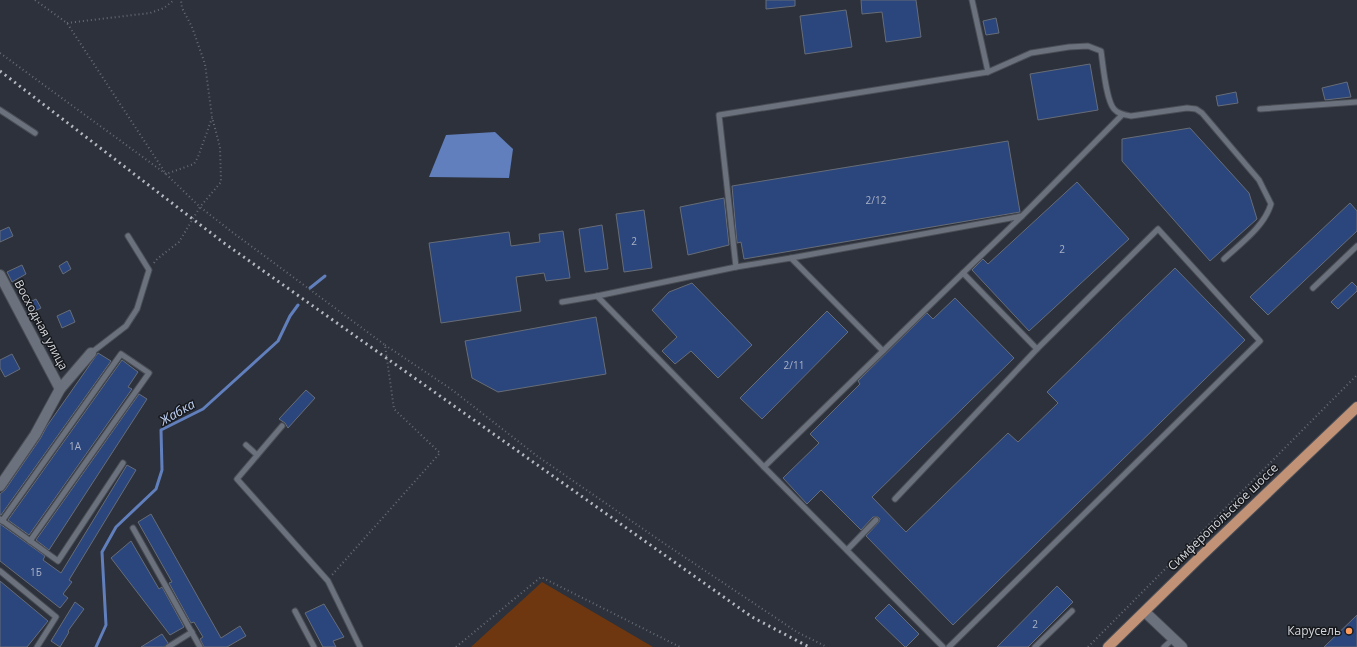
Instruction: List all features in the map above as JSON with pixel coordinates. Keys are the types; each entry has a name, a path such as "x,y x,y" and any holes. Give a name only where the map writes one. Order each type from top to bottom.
{"main road":[{"name":"Симферопольское шоссе","path":"1108,647 1357,408"}],"street":[{"name":"Восходная улица","path":"0,275 60,389 91,353"},
{"path":"0,486 35,435 60,389"},
{"path":"1145,612 1182,647"}],"lane":[{"path":"972,0 988,72"},
{"path":"736,267 719,115 988,72 1031,53 1070,47 1088,46 1101,51 1110,101 1114,110 1122,115 1131,116 1187,108 1196,109 1202,113 1259,180 1271,204 1268,214 1259,226 1224,259"},
{"path":"1260,108 1357,102"},
{"path":"0,110 35,133"},
{"path":"764,467 1022,216 1122,115"},
{"path":"562,302 736,267 1022,216"},
{"path":"895,499 1037,349 1158,229 1260,341 948,647"},
{"path":"91,353 126,326 137,309 149,270 128,236"},
{"path":"1313,288 1357,246"},
{"path":"791,258 883,351"},
{"path":"963,273 1037,349"},
{"path":"597,296 943,647"},
{"path":"30,541 149,373 121,354 1,520 30,541 58,561 123,463"},
{"path":"282,426 237,478 328,581 360,647"},
{"path":"246,445 257,455"},
{"path":"847,550 876,520"},
{"path":"133,528 200,647"},
{"path":"0,571 56,617 37,647"},
{"path":"295,611 314,647"},
{"path":"1035,647 1072,611"},
{"path":"168,647 192,632"},
{"path":"1164,647 1173,639"}],"path":[{"path":"35,0 68,23 166,174"},
{"path":"68,23 150,13 164,8 174,0"},
{"path":"149,270 157,259 179,242 200,207 221,182 220,147 212,117 205,64 192,27 182,8 182,0"},
{"path":"0,53 166,174 200,207 232,232 385,345 451,389 537,456 650,534 797,632 828,647"},
{"path":"166,174 194,164 198,158 212,117"},
{"path":"328,581 440,453 394,409 385,345"},
{"path":"1088,647 1357,375"},
{"path":"456,647 541,577 680,647"}],"shaded area":[{"path":"542,582 653,647 471,647"}],"water":[{"path":"495,132 513,149 509,178 429,177 446,135"}],"building":[{"path":"766,0 795,0 795,6 766,9"},
{"path":"861,0 916,0 921,37 886,42 882,12 862,14"},
{"path":"846,10 852,47 805,54 800,16"},
{"path":"996,18 999,33 986,35 983,21"},
{"path":"1090,64 1098,110 1038,120 1030,74"},
{"path":"1347,82 1351,97 1325,100 1322,88"},
{"path":"1236,92 1238,103 1218,106 1216,96"},
{"path":"1190,128 1249,193 1257,219 1210,261 1122,161 1122,139"},
{"path":"1008,141 1020,212 744,259 741,242 737,243 732,186"},
{"path":"1077,182 1129,239 1029,331 972,270 983,259 988,264"},
{"path":"724,198 729,245 688,255 680,207"},
{"path":"1350,203 1357,211 1357,231 1268,315 1250,297"},
{"path":"644,210 652,268 624,272 616,214"},
{"path":"602,225 608,269 585,272 579,229"},
{"path":"9,227 13,236 0,242 0,231"},
{"path":"563,231 570,278 546,281 544,273 516,277 521,311 441,323 429,243 509,232 511,246 540,242 539,234"},
{"path":"67,261 71,269 63,274 59,266"},
{"path":"22,265 26,274 12,282 7,272"},
{"path":"1175,268 1245,340 953,625 866,536 879,522 880,519 878,517 873,517 861,530 821,490 807,504 783,478 819,443 810,434 860,384 858,381 927,313 933,319 955,298 1014,358 872,497 906,532 1008,433 1018,442 1058,403 1047,392"},
{"path":"1352,282 1357,287 1357,291 1338,309 1331,302"},
{"path":"692,283 752,345 718,378 691,351 675,364 662,351 677,337 652,310 669,292"},
{"path":"36,299 41,308 33,312 28,303"},
{"path":"70,310 75,322 62,328 57,316"},
{"path":"827,311 848,332 762,419 740,398"},
{"path":"596,317 606,374 498,392 472,378 465,341"},
{"path":"98,353 111,361 0,515 0,494 5,490"},
{"path":"12,354 20,369 5,377 0,368 0,360"},
{"path":"122,360 138,372 128,387 132,389 29,535 8,520"},
{"path":"306,390 315,398 288,428 285,423 279,419"},
{"path":"139,394 147,399 49,550 36,540"},
{"path":"127,465 136,470 69,580 72,582 63,594 68,598 60,608 0,561 0,524 45,556 43,560 61,573"},
{"path":"151,514 221,638 240,626 246,636 227,647 204,647 200,639 203,637 194,622 191,623 169,583 172,582 138,522"},
{"path":"131,541 159,589 162,587 184,627 170,635 111,558"},
{"path":"0,581 48,621 27,647 0,647"},
{"path":"1057,586 1073,602 1028,647 997,647"},
{"path":"75,602 84,609 68,631 69,632 60,647 51,641"},
{"path":"324,604 344,637 333,641 336,647 323,647 305,613"},
{"path":"889,604 919,634 906,647 875,618"},
{"name":"Карусель","path":"1357,615 1357,647 1324,647"},
{"path":"162,634 168,643 164,647 141,647"}],"waterway":[{"name":"Жабка","path":"310,288 325,276"},
{"name":"Жабка","path":"96,647 106,625 102,552 116,527 156,489 162,470 161,430 203,409 278,341 290,316 298,305"}],"railway":[{"path":"0,71 224,243 752,617 809,647"}],"place":[{"name":"Карусель","path":"1349,631"}]}
